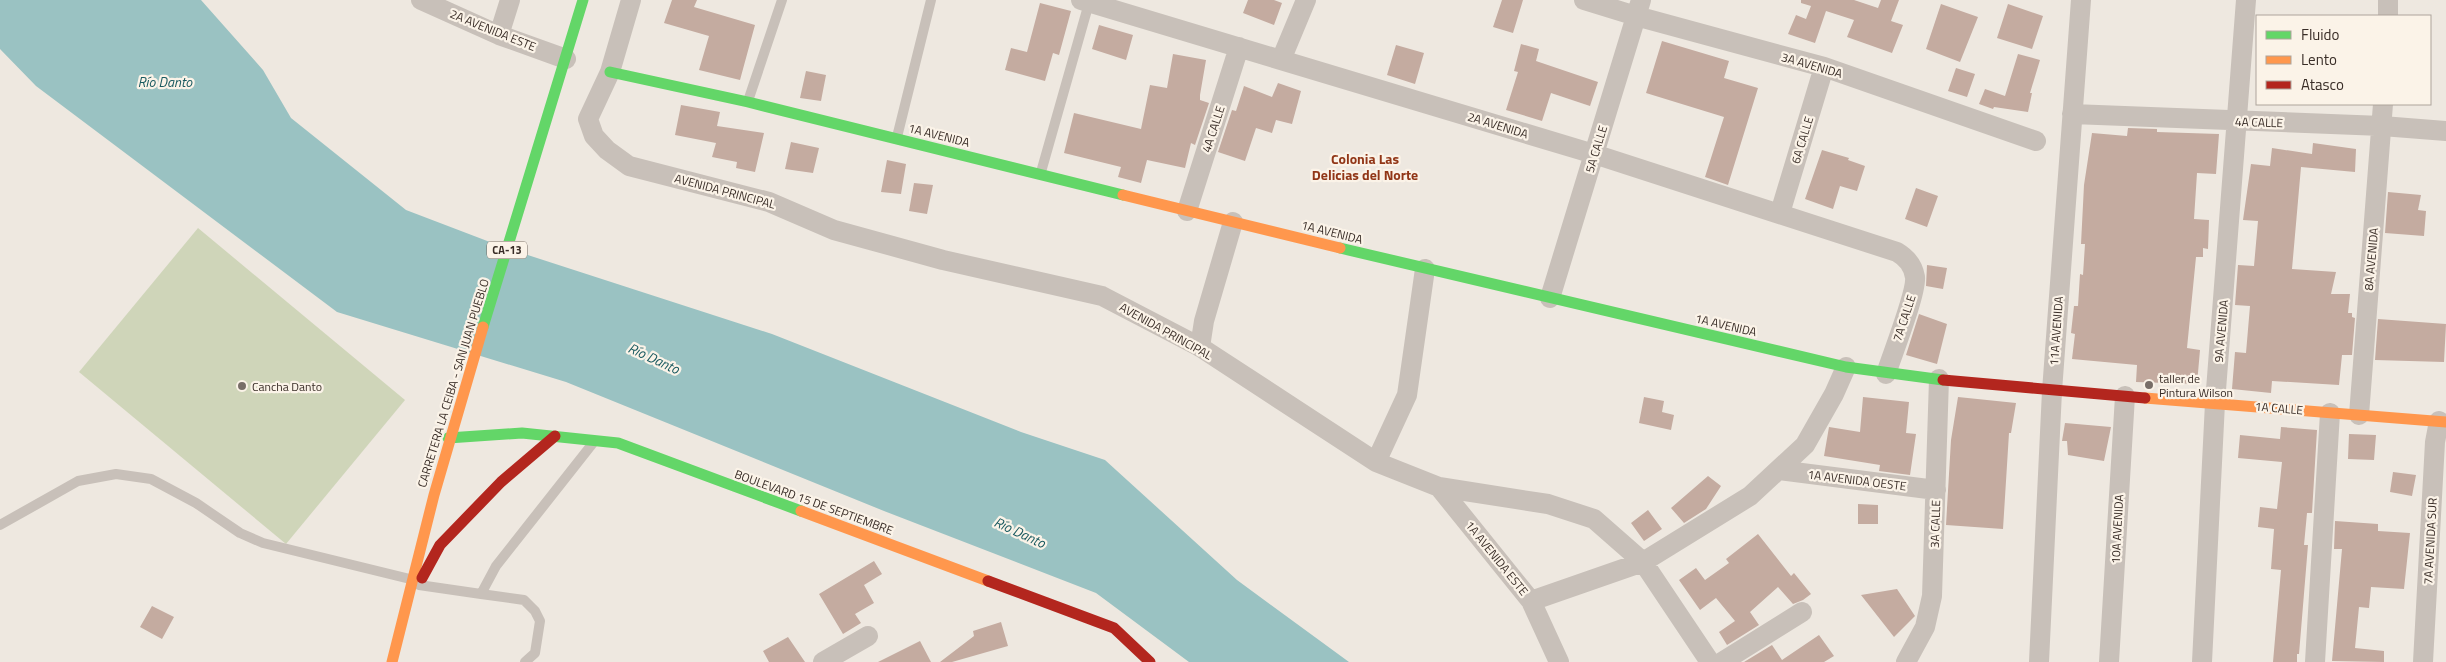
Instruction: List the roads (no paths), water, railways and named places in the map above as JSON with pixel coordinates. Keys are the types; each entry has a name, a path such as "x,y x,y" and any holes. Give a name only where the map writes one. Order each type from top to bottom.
{"street":[{"name":"2A AVENIDA ESTE","path":"421,0 499,35 566,59"},
{"path":"499,35 510,0"},
{"name":"CARRETERA LA CEIBA - SAN JUAN PUEBLO","path":"392,662 402,614 415,582 448,438 558,88 583,0"},
{"path":"610,72 631,0"},
{"path":"1281,60 1306,0"},
{"name":"3A AVENIDA","path":"1584,0 1639,8 1824,67 2036,141"},
{"name":"11A AVENIDA","path":"2038,662 2052,391 2081,0"},
{"name":"9A AVENIDA","path":"2202,662 2215,403 2246,0"},
{"path":"2388,0 2388,15"},
{"name":"2A AVENIDA","path":"1085,1 1594,154 1898,252 1909,262"},
{"name":"5A CALLE","path":"1550,298 1639,8"},
{"name":"4A CALLE","path":"1187,211 1239,47"},
{"name":"6A CALLE","path":"1780,213 1824,67"},
{"name":"1A AVENIDA","path":"610,72 748,102 1425,269 1846,367 1886,374 2052,391"},
{"name":"AVENIDA PRINCIPAL","path":"610,72 588,119 594,136 607,150 629,166 769,202 834,230 942,260 1102,296 1200,347 1258,387 1376,462 1439,487 1548,504 1594,519 1643,562 1710,662"},
{"name":"8A AVENIDA","path":"2359,415 2384,105"},
{"name":"4A CALLE","path":"2072,114 2382,126 2446,131"},
{"path":"1200,347 1204,321 1233,222"},
{"name":"7A CALLE","path":"1886,374 1915,285 1915,277 1909,262"},
{"path":"1376,462 1407,395 1425,269"},
{"path":"1531,601 1643,562 1750,496 1805,445 1834,394 1846,367"},
{"name":"3A CALLE","path":"1906,662 1925,627 1932,596 1939,379"},
{"name":"1A CALLE","path":"2052,391 2442,421"},
{"name":"10A AVENIDA","path":"2109,662 2125,396"},
{"path":"2315,662 2330,413"},
{"name":"7A AVENIDA SUR","path":"2424,662 2435,442 2442,421"},
{"name":"BOULEVARD 15 DE SEPTIEMBRE","path":"448,438 522,433 618,443 1114,628 1150,662"},
{"path":"415,582 440,545 501,482 555,436"},
{"name":"1A AVENIDA OESTE","path":"1778,470 1936,490"},
{"name":"1A AVENIDA ESTE","path":"1439,487 1531,601 1559,662"},
{"path":"1722,662 1802,612"},
{"path":"823,662 868,636"}],"lane":[{"path":"748,102 782,0"},
{"path":"896,139 932,0"},
{"path":"1041,175 1085,1"},
{"path":"481,594 496,566 595,441"},
{"path":"0,525 78,481 116,474 151,479 196,503 240,533 263,543 415,582 524,600 535,611 540,621 535,653 525,662"}],"water":[{"name":"Río Danto","path":"0,0 201,0 263,70 291,118 406,210 503,247 772,334 1021,432 1105,460 1237,580 1349,662 1189,662 1096,593 884,511 566,382 337,312 36,86 0,49"}],"place":[{"name":"taller de Pintura Wilson","path":"2149,385"},
{"name":"Cancha Danto","path":"242,386"}],"district":[{"name":"Colonia Las Delicias del Norte","path":"1365,166"}]}
